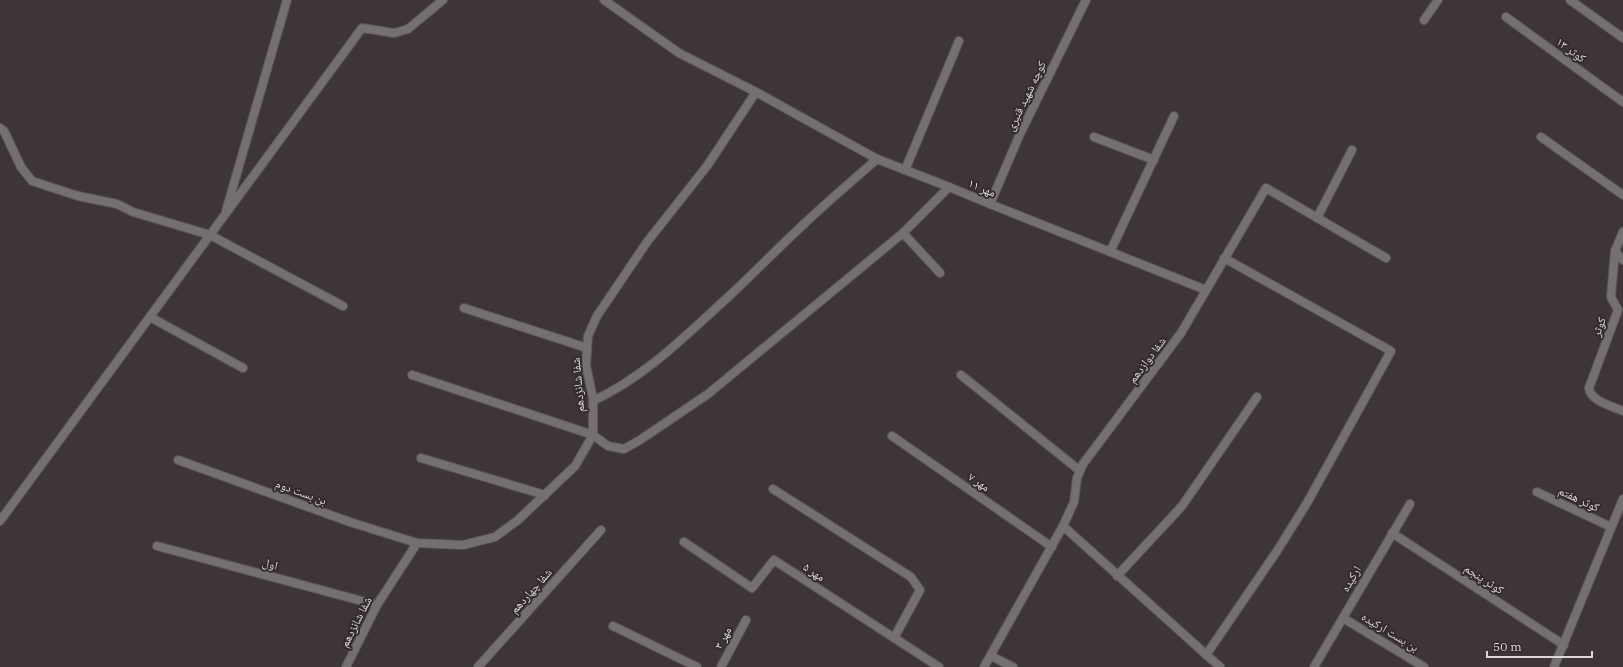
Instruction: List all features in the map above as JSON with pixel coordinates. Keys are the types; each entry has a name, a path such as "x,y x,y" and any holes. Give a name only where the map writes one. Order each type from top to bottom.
{"street":[{"path":"224,215 287,0"},
{"path":"1,519 362,28 394,33 408,29 443,0"},
{"name":"مهر ۱۱","path":"604,0 679,53 756,92 876,159 1206,290"},
{"name":"کوچه شهید قنبری","path":"990,204 1020,134 1086,0"},
{"path":"1424,20 1438,0"},
{"path":"1570,0 1623,38"},
{"name":"کوثر ۱۳","path":"1506,17 1623,102"},
{"path":"904,170 959,41"},
{"name":"شفا شانزدهم","path":"593,435 592,401 586,366 588,336 597,316 647,242 707,166 756,92"},
{"path":"1110,252 1174,116"},
{"path":"0,128 4,131 20,167 32,181 78,196 117,204 133,212 210,235 343,306"},
{"path":"1094,137 1154,160"},
{"path":"1541,137 1623,194"},
{"path":"1317,218 1352,150"},
{"path":"592,401 615,391 663,356 876,159"},
{"path":"412,375 593,435 608,446 616,449 624,449 640,440 708,394 903,233 949,187"},
{"name":"شفا دوازدهم","path":"984,667 1063,526 1074,502 1079,470 1163,360 1181,333 1266,188 1386,258"},
{"name":"کوثر","path":"1623,232 1615,251 1611,297 1620,313 1589,388 1589,393 1593,397 1623,411"},
{"path":"903,233 940,273"},
{"path":"1615,251 1623,260"},
{"path":"1206,655 1277,551 1307,503 1391,350 1224,258"},
{"path":"464,308 587,348"},
{"path":"150,317 244,368"},
{"path":"961,375 1079,470"},
{"path":"1117,576 1182,506 1257,397"},
{"path":"417,543 463,544 495,537 518,520 575,466 593,435"},
{"name":"مهر ۷","path":"892,436 1052,547"},
{"path":"421,458 545,495"},
{"name":"بن بست دوم","path":"178,460 350,522 417,543"},
{"path":"773,489 911,577 920,590 894,638"},
{"name":"کوثر هفتم","path":"1537,492 1611,528"},
{"path":"1554,667 1623,499"},
{"name":"ارکیده","path":"1314,667 1410,504"},
{"path":"1063,526 1220,667"},
{"name":"شفا چهاردهم","path":"478,667 602,530"},
{"name":"کوثر پنجم","path":"1392,533 1564,644"},
{"name":"مهر ۵","path":"684,542 752,588 774,560 939,667"},
{"name":"شفا شانزدهم","path":"346,667 377,605 417,543"},
{"name":"اول","path":"157,546 377,605"},
{"name":"بن بست ارکیده","path":"1343,618 1424,667"},
{"name":"مهر ۳","path":"722,667 746,620"},
{"path":"613,626 696,667"},
{"path":"991,656 1013,667"}]}
